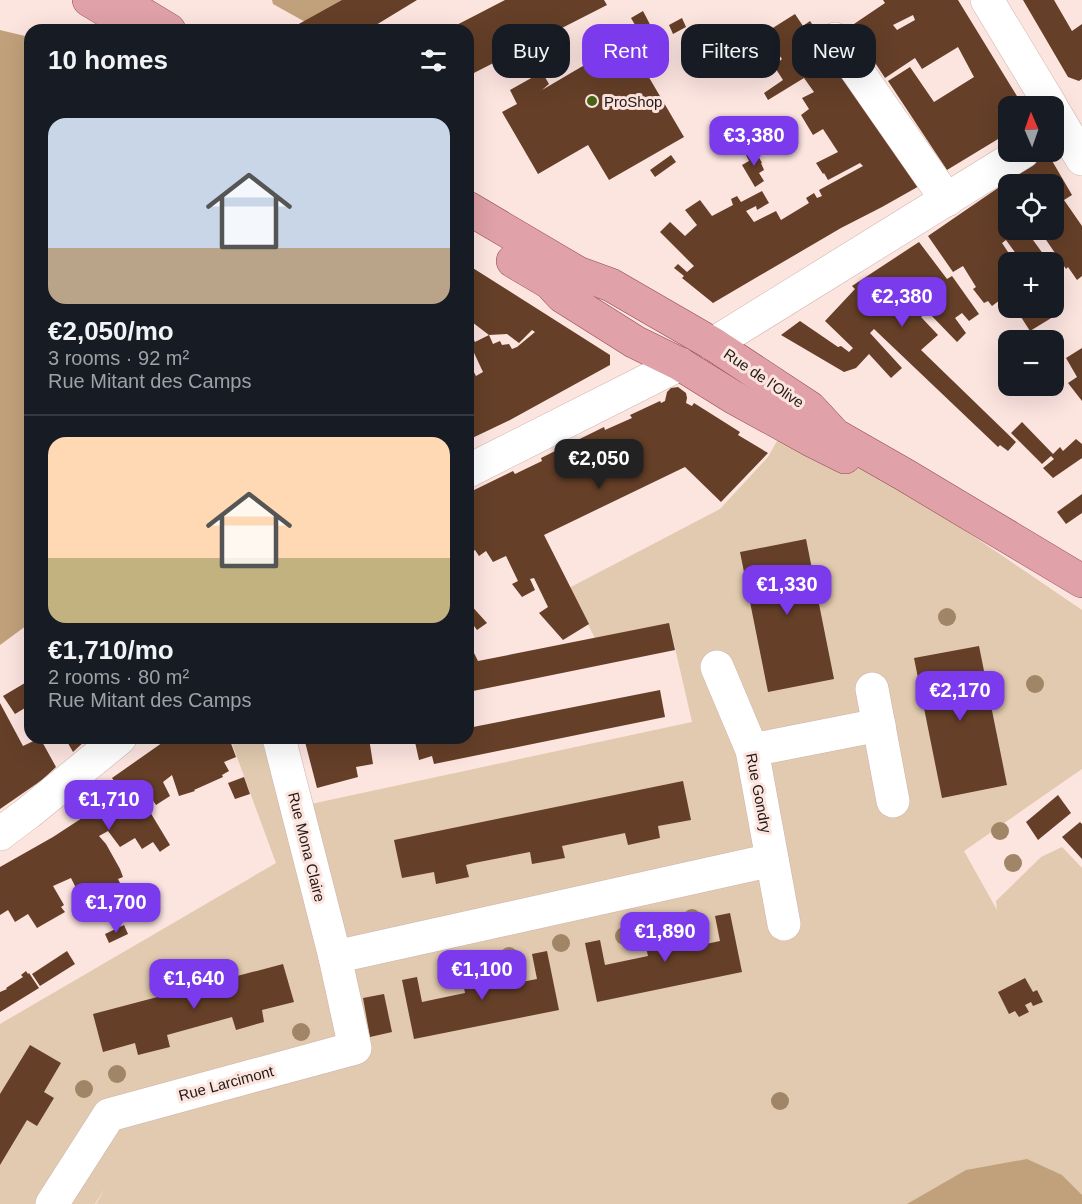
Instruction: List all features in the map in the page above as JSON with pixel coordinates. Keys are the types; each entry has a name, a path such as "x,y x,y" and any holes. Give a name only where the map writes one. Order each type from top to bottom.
{"main road":[{"path":"89,0 129,24"},
{"path":"119,0 159,24"},
{"name":"Rue de l'Olive","path":"474,212 578,273 611,285 713,344 810,408 835,435 1082,581"},
{"name":"Rue de l'Olive","path":"474,237 550,283 562,296 635,342 680,364 813,441 861,464 1043,576 1082,605"},
{"path":"680,364 703,357 752,386 779,387"}],"street":[{"path":"987,0 1046,96"},
{"path":"862,78 947,200"},
{"path":"1064,125 1082,159"},
{"path":"713,344 1007,162"},
{"path":"474,468 680,364"},
{"name":"Rue Gondry","path":"717,667 752,750 784,924"},
{"path":"872,689 893,801"},
{"path":"752,750 879,725"},
{"path":"0,834 113,744"},
{"name":"Rue Mona Claire","path":"281,744 335,957"},
{"path":"335,957 772,860"},
{"name":"Rue Larcimont","path":"52,1204 109,1115 356,1048 335,957"}],"shaded area":[{"path":"272,0 354,0 309,24 273,4"},
{"path":"0,30 24,36 24,627 0,645"},
{"path":"789,420 935,510 1082,610 1082,769 964,851 997,910 996,901 1041,857 1062,847 1082,868 1082,1204 96,1204 106,1187 95,1204 0,1204 0,1024 276,863 232,744 281,744 297,807 692,722 670,626 597,642 569,588 720,509 768,457"},
{"path":"1027,1159 1062,1175 1082,1195 1082,1204 907,1204 966,1170"}],"building":[{"path":"342,0 417,0 378,24 299,24"},
{"path":"505,0 604,0 607,5 570,24 492,24 492,64 474,73 474,24 459,24"},
{"path":"883,0 958,0 1017,96 998,96 998,139 947,170 888,81 910,67 934,102 974,77 958,47 922,69 915,58 885,78 876,64 876,24 854,24 885,3","holes":["913,15 915,20 897,30 893,25"]},
{"path":"1023,0 1054,0 1072,31 1082,24 1082,79 1079,81 1068,77"},
{"path":"643,11 650,24 634,24 631,18"},
{"path":"795,14 802,24 792,24 792,78 804,78 768,100 764,93 783,80 780,75 782,59 779,24"},
{"path":"682,18 685,24 681,24 681,30 673,34 669,25"},
{"name":"ProShop","path":"582,66 582,78 649,78 684,137 609,180 588,145 538,174 502,112 517,104 510,90 531,78 546,78 549,84 542,90 562,78 570,78 570,74"},
{"path":"804,78 849,78 921,185 841,228 713,303 682,278 684,276 674,268 678,264 687,272 694,266 660,232 670,222 685,236 697,225 685,210 700,200 712,216 733,205 731,199 737,196 741,202 762,191 769,203 757,210 756,206 746,211 754,222 776,211 781,220 809,203 806,198 814,193 817,198 822,196 819,190 863,166 860,163 828,180 823,174 816,163 838,152 823,129 813,135 801,115 809,109 802,98 814,92"},
{"path":"753,146 764,170 759,173 764,181 755,187 742,165 749,161 744,151"},
{"path":"671,155 676,162 655,177 650,170"},
{"path":"1036,162 1053,162 1060,174 1018,174"},
{"path":"1064,181 1072,195 1064,200"},
{"path":"998,188 998,240 1006,240 1002,243 1008,252 998,252 998,302 992,306 988,301 984,303 973,289 976,287 963,266 953,272 928,236"},
{"path":"1064,200 1082,226 1082,276 1077,280 1068,267 1066,269 1064,252 1054,252 1046,240 1064,240"},
{"path":"1006,240 1033,240 1042,252 1015,252"},
{"path":"919,242 947,279 952,276 979,314 969,321 962,313 955,318 966,333 957,342 928,312 921,317 938,335 921,350 1016,442 1008,451 1000,445 998,447 874,329 870,333 902,368 891,378 869,354 856,368 844,372 781,335 800,321 849,352 853,348 825,321 855,289 852,286"},
{"path":"474,269 610,355 610,365 474,437 474,372 476,376 483,372 474,353 474,340 475,342 489,335 474,324","holes":["532,330 535,332 512,349 509,344 502,345 500,341 493,344 489,335 507,334 519,343"]},
{"path":"1022,318 1051,318 1032,330"},
{"path":"1082,348 1082,401 1068,383 1077,377 1066,358"},
{"path":"678,387 686,393 686,403 692,406 694,403 740,432 738,435 768,453 721,502 685,467 544,535 589,624 563,640 539,613 548,607 534,578 530,579 535,590 522,597 512,584 518,581 506,556 493,562 486,551 479,556 474,551 474,490 513,471 515,474 542,461 541,458 604,427 605,430 632,418 630,415 660,401 661,403 665,401 667,392 671,388"},
{"path":"1022,422 1053,454 1060,447 1063,451 1076,439 1082,444 1082,458 1053,478 1043,468 1054,459 1051,456 1042,464 1011,433"},
{"path":"1082,494 1082,513 1066,524 1057,512"},
{"path":"806,539 834,679 768,692 740,552"},
{"path":"474,609 487,623 477,630 474,626"},
{"path":"669,623 675,650 474,691 474,653 478,661"},
{"path":"979,646 1007,785 942,798 914,658"},
{"path":"24,684 24,709 15,714 3,696"},
{"path":"660,690 665,717 434,764 432,756 419,760 415,744 474,744 474,727"},
{"path":"0,703 23,746 43,744 56,767 42,780 0,809"},
{"path":"68,744 82,744 73,752"},
{"path":"160,744 231,744 236,757 224,762 229,771 222,775 223,777 195,791 179,796 172,775 163,782 170,796 156,805 148,793 141,797 170,845 160,852 153,842 142,849 135,838 120,847 108,831 99,836 120,869 123,877 118,879 126,895 101,907 97,895 83,902 71,878 53,886 64,905 61,907 65,912 37,928 28,914 15,922 8,910 0,915 0,867 53,837 122,792 112,778"},
{"path":"306,744 370,744 373,764 356,767 358,777 317,788"},
{"path":"244,777 250,794 235,799 228,783"},
{"path":"683,781 691,820 658,826 660,838 628,845 625,833 562,846 565,858 532,864 530,852 474,863 466,865 469,877 436,884 434,872 402,878 394,840"},
{"path":"1058,795 1071,813 1038,840 1026,822"},
{"path":"1080,822 1082,824 1082,859 1062,837"},
{"path":"730,913 742,972 597,1002 585,943 600,940 605,965 648,956 642,931 672,925 677,950 720,941 715,916"},
{"path":"124,925 128,934 109,943 105,934"},
{"path":"67,951 75,964 40,986 32,974"},
{"path":"547,951 559,1010 414,1039 402,980 417,977 422,1002 465,993 460,968 489,962 494,987 537,979 532,954"},
{"path":"283,964 294,1002 262,1010 264,1022 236,1030 232,1017 167,1035 170,1047 138,1055 135,1043 103,1052 93,1014"},
{"path":"26,971 39,988 0,1012 0,992 23,977 21,975"},
{"path":"1025,978 1033,992 1037,990 1043,1002 1033,1006 1031,1002 1025,1005 1029,1012 1019,1017 1015,1011 1009,1014 998,992"},
{"path":"384,994 392,1032 370,1037 363,998"},
{"path":"30,1045 61,1063 44,1092 54,1098 37,1126 27,1120 0,1165 0,1094"}],"place":[{"name":"ProShop","path":"592,101"}]}
